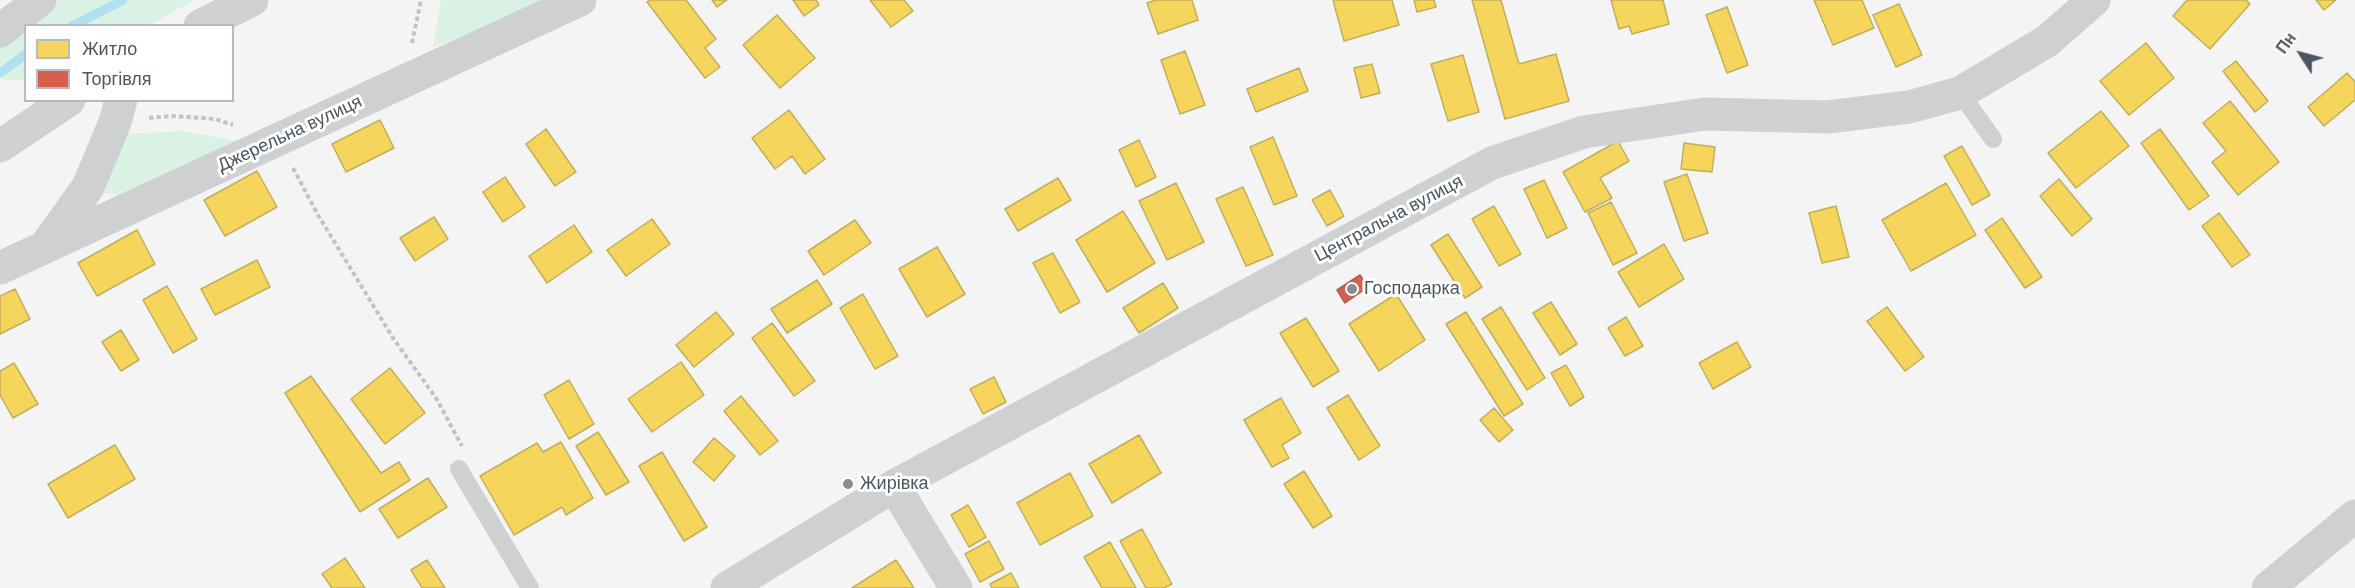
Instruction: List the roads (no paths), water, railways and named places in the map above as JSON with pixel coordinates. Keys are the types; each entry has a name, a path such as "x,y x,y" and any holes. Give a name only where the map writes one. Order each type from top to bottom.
{"street":[{"path":"0,31 40,0"},
{"path":"204,24 252,0"},
{"name":"Джерельна вулиця","path":"0,268 580,0"},
{"name":"Центральна вулиця","path":"727,588 894,486 1492,163 1584,132 1705,114 1828,117 1909,107 1960,93 2047,41 2094,0"},
{"path":"0,146 66,102"},
{"path":"46,246 88,187 118,111"},
{"path":"894,486 956,588"},
{"path":"2268,588 2355,516"}],"lane":[{"path":"1960,93 1993,139"},
{"path":"459,469 530,588"}],"waterway":[{"path":"76,24 123,0"},
{"path":"0,73 24,55"}],"place":[{"name":"Господарка","path":"1352,289"},
{"name":"Жирівка","path":"848,484"}]}
